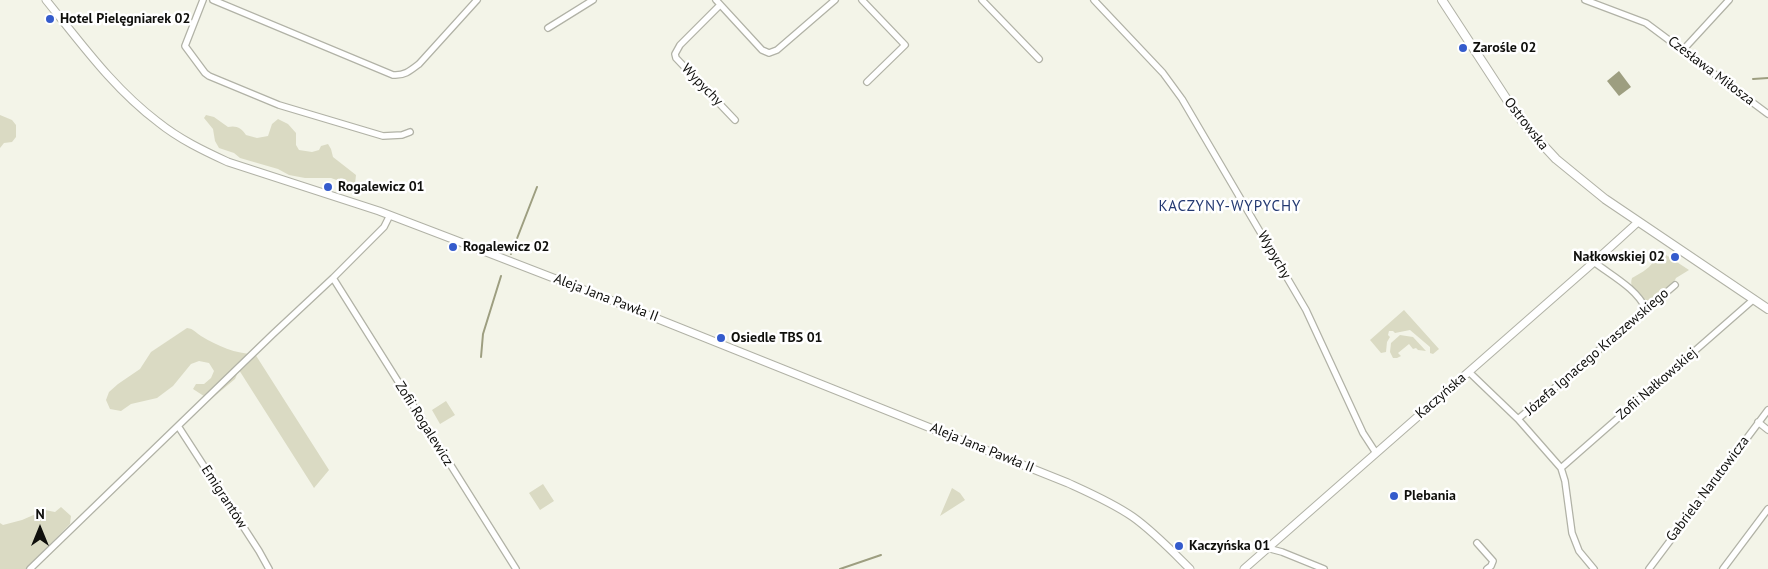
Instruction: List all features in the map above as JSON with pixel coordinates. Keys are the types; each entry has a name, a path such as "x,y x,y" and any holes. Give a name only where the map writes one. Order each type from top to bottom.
{"main road":[{"name":"Ostrowska","path":"1442,0 1506,100 1529,130 1564,167 1638,222 1768,309"}],"street":[{"name":"Aleja Jana Pawła II","path":"46,0 117,87 159,124 228,162 390,215 618,303 1068,483 1103,499 1133,518 1155,535 1190,569"},
{"path":"203,0 185,46 209,76 279,105 383,136 402,135 410,132"},
{"path":"213,0 393,74 400,75 419,64 477,0"},
{"path":"548,28 593,0"},
{"path":"716,0 762,50 769,54 777,50 835,0"},
{"path":"862,0 905,45 867,82"},
{"path":"982,0 1038,59"},
{"name":"Wypychy","path":"1094,0 1163,73 1182,99 1306,310 1366,440 1376,453"},
{"name":"Czesława Miłosza","path":"1585,0 1655,28 1768,114"},
{"path":"1682,50 1729,0"},
{"name":"Wypychy","path":"720,5 680,45 675,54 676,58 735,120"},
{"path":"30,569 333,278 384,227 390,215"},
{"name":"Kaczyńska","path":"1244,569 1638,222"},
{"path":"1594,262 1635,293 1641,299 1646,309"},
{"name":"Zofii Rogalewicz","path":"333,278 516,569"},
{"name":"Józefa Ignacego Kraszewskiego","path":"1518,419 1675,285"},
{"name":"Zofii Nałkowskiej","path":"1561,468 1754,299"},
{"path":"1469,372 1518,419 1561,468 1565,481 1572,533 1580,551 1594,569"},
{"name":"Gabriela Narutowicza","path":"1649,569 1768,410"},
{"path":"1758,422 1768,430"},
{"name":"Emigrantów","path":"178,426 269,569"},
{"path":"1723,569 1768,509"},
{"path":"1477,543 1493,561 1487,569"},
{"path":"1268,548 1324,569"}],"shaded area":[{"path":"1619,71 1631,87 1619,96 1607,81"},
{"path":"0,115 12,120 16,125 16,137 12,142 4,143 0,148"},
{"path":"206,115 214,117 228,127 234,126 246,135 257,138 268,136 272,124 278,119 288,124 296,133 296,145 299,150 312,152 328,144 333,157 356,175 355,184 353,186 331,178 305,178 289,175 278,169 240,158 234,153 219,148 215,141 213,129 204,118"},
{"path":"1660,251 1689,270 1676,278 1664,294 1646,304 1633,289 1632,278 1649,267"},
{"path":"1404,310 1439,349 1433,354 1430,353 1430,347 1410,330 1395,333 1389,331 1388,335 1390,337 1387,342 1386,352 1381,353 1370,340"},
{"path":"187,328 227,349 255,354 329,470 314,488 239,370 235,379 210,400 193,389 196,384 204,384 211,378 214,371 209,363 199,361 191,364 173,386 157,398 131,404 121,411 110,409 106,400 109,392 140,369 151,352"},
{"path":"1400,335 1413,337 1426,351 1413,349 1409,344 1398,353 1401,356 1393,358 1390,352 1391,343"},
{"path":"446,401 455,415 440,424 432,410"},
{"path":"543,484 554,501 540,510 529,493"},
{"path":"952,488 960,493 965,500 940,516"},
{"path":"61,507 71,516 70,524 26,569 0,569 0,523 3,525 22,520 45,510 55,512"}],"waterway":[{"path":"1753,79 1768,78"},
{"path":"511,254 537,187"},
{"path":"481,357 483,334 501,276"},
{"path":"840,569 881,555"}],"place":[{"name":"Hotel Pielęgniarek 02","path":"50,19"},
{"name":"Zarośle 02","path":"1463,48"},
{"name":"Rogalewicz 01","path":"328,187"},
{"name":"Rogalewicz 02","path":"453,247"},
{"name":"Nałkowskiej 02","path":"1675,257"},
{"name":"Osiedle TBS 01","path":"721,338"},
{"name":"Plebania","path":"1394,496"},
{"name":"Kaczyńska 01","path":"1179,546"}],"district":[{"name":"KACZYNY-WYPYCHY","path":"1230,207"}]}
